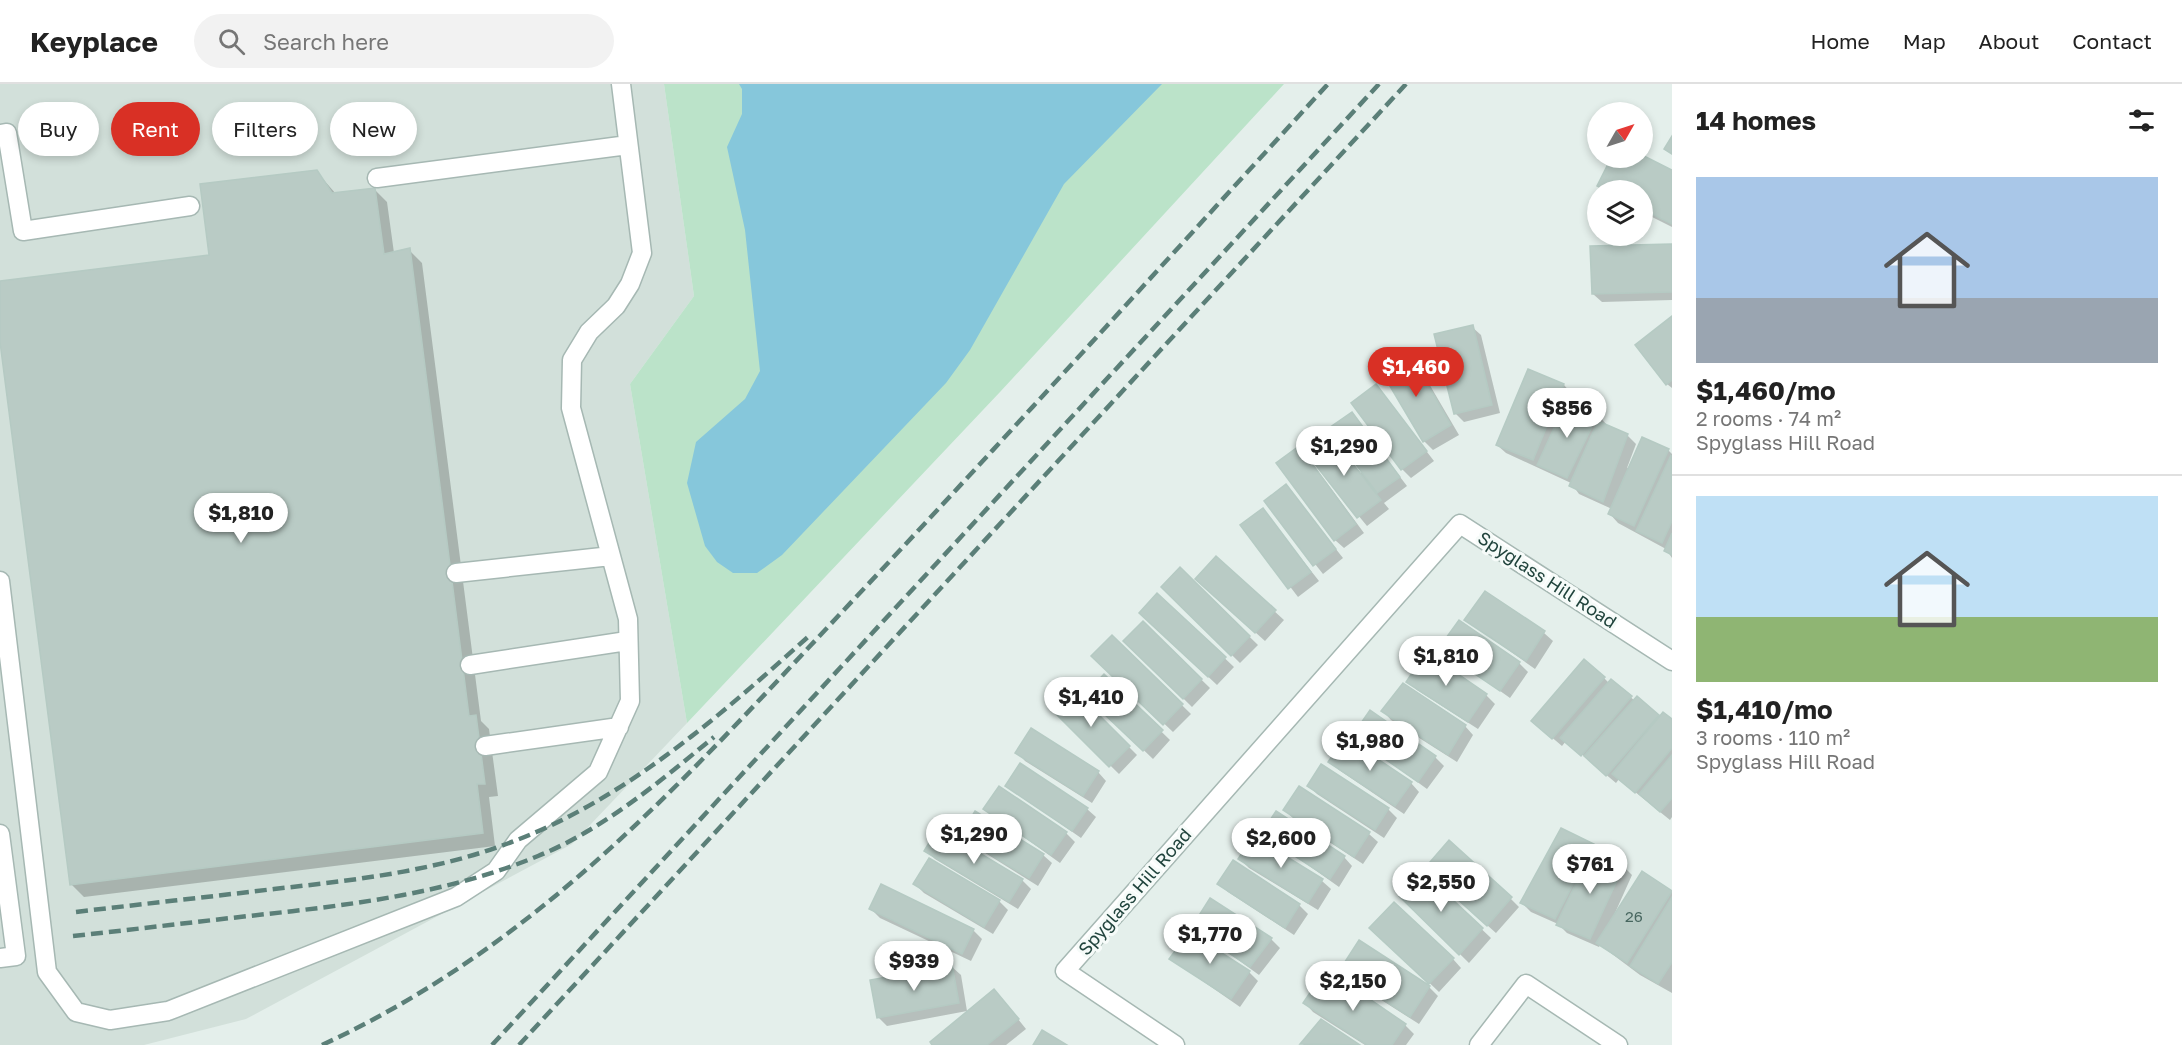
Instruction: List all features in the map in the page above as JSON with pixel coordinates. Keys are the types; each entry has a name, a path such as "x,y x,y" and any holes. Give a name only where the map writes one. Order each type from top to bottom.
{"street":[{"path":"0,581 47,972 76,1012 110,1020 168,1011 456,897 496,871 518,840 598,772 630,701 628,619 571,408 572,360 589,332 616,306 630,284 642,253 621,84"},
{"path":"0,134 7,133 23,231 190,206"},
{"path":"377,178 628,145"},
{"name":"Spyglass Hill Road","path":"1175,1045 1065,971 1460,524 1672,661"},
{"path":"456,573 611,555"},
{"path":"470,665 627,641"},
{"path":"485,746 619,727"},
{"path":"0,834 16,956 0,958"},
{"path":"1479,1045 1526,984 1618,1045"}],"shaded area":[{"path":"0,84 664,84 694,296 630,384 687,723 572,844 246,1019 144,1045 0,1045"}],"green space":[{"path":"664,84 1284,84 1000,392 687,723 630,384 694,296"}],"water":[{"path":"739,84 1162,84 1064,184 970,350 946,383 782,555 757,573 733,573 717,562 705,546 687,483 696,442 745,399 760,371 745,230 727,147 742,114 742,89"}],"building":[{"path":"1672,136 1672,154 1664,149"},
{"path":"1653,160 1672,170 1672,224 1653,214 1653,180 1600,180 1606,168 1653,168"},
{"path":"317,170 332,193 375,188 384,254 410,248 469,716 476,715 485,784 477,784 483,833 70,885 0,342 0,281 209,255 200,184"},
{"path":"1672,244 1672,292 1592,294 1590,246"},
{"path":"1672,316 1672,380 1666,385 1635,345"},
{"path":"1473,325 1492,405 1454,414 1434,334"},
{"path":"1410,354 1451,425 1423,442 1381,371"},
{"path":"1528,369 1564,384 1533,460 1496,445"},
{"path":"1376,384 1427,451 1401,470 1351,403"},
{"path":"1567,400 1598,414 1567,478 1537,465"},
{"path":"1352,412 1400,477 1377,493 1329,428"},
{"path":"1598,421 1628,434 1603,502 1569,486"},
{"path":"1331,436 1381,500 1357,518 1307,454"},
{"path":"1642,437 1669,449 1634,526 1608,514"},
{"path":"1299,446 1356,524 1334,541 1276,463"},
{"path":"1671,455 1672,521 1662,543 1636,531"},
{"path":"1286,484 1336,549 1313,566 1264,501"},
{"path":"1263,508 1311,572 1288,589 1240,525"},
{"path":"1672,533 1672,555 1664,551"},
{"path":"1216,556 1276,610 1255,633 1195,579"},
{"path":"1180,567 1250,636 1231,656 1161,587"},
{"path":"1485,591 1545,631 1526,661 1464,620"},
{"path":"1157,593 1226,657 1208,677 1139,613"},
{"path":"1459,620 1520,662 1500,691 1438,649"},
{"path":"1143,621 1202,679 1183,699 1123,641"},
{"path":"1112,635 1183,704 1163,725 1091,656"},
{"path":"1426,652 1487,694 1468,722 1406,682"},
{"path":"1584,659 1605,677 1552,739 1531,721"},
{"path":"1104,674 1163,730 1143,751 1084,695"},
{"path":"1611,679 1632,696 1581,756 1560,738"},
{"path":"1403,683 1466,725 1448,755 1381,711"},
{"path":"1073,689 1130,746 1109,767 1052,710"},
{"path":"1637,696 1659,715 1606,776 1584,756"},
{"path":"1370,710 1436,756 1418,782 1352,736"},
{"path":"1663,712 1672,719 1672,748 1635,793 1612,774"},
{"path":"1031,728 1099,771 1083,796 1015,753"},
{"path":"1345,737 1412,782 1395,806 1328,762"},
{"path":"1672,755 1672,798 1660,812 1639,794"},
{"path":"1020,763 1088,808 1072,831 1005,786"},
{"path":"1321,764 1389,808 1375,830 1307,786"},
{"path":"999,786 1067,832 1051,855 983,809"},
{"path":"1299,786 1370,832 1354,857 1283,810"},
{"path":"975,811 1044,854 1029,878 960,836"},
{"path":"1276,811 1345,856 1330,879 1261,834"},
{"path":"938,828 1023,879 1009,902 924,851"},
{"path":"1561,828 1594,844 1555,919 1520,903"},
{"path":"1253,836 1323,879 1308,903 1238,859"},
{"path":"1449,840 1512,897 1487,926 1424,869"},
{"path":"1592,850 1624,865 1590,939 1556,925"},
{"path":"929,858 1000,900 984,927 913,884"},
{"path":"1233,860 1300,904 1285,928 1217,884"},
{"path":"1422,871 1483,928 1459,955 1399,896"},
{"path":"1642,871 1672,891 1627,963 1596,943"},
{"path":"881,884 974,929 962,954 869,909"},
{"path":"1672,897 1672,962 1658,984 1630,966"},
{"path":"1210,898 1272,938 1250,967 1191,928"},
{"path":"1394,902 1454,958 1429,984 1369,928"},
{"path":"1189,932 1250,971 1231,999 1169,959"},
{"path":"1359,940 1430,986 1410,1017 1339,971"},
{"path":"952,965 959,1003 877,1018 870,980"},
{"path":"1326,969 1406,1024 1392,1045 1367,1045 1303,1003"},
{"path":"994,989 1019,1019 987,1045 932,1045 930,1042"},
{"path":"1321,1019 1360,1045 1300,1044"},
{"path":"1042,1030 1067,1045 1033,1045"}],"railway":[{"path":"322,1045 403,1003 477,956 546,903 612,847 674,788 1035,405 1328,84"},
{"path":"492,1045 1379,84"},
{"path":"519,1045 1406,84"},
{"path":"76,912 397,873 488,851 558,822 635,777 708,723 809,636"},
{"path":"73,936 336,906 404,895 472,879 538,856 586,832 630,803 714,737"}]}
